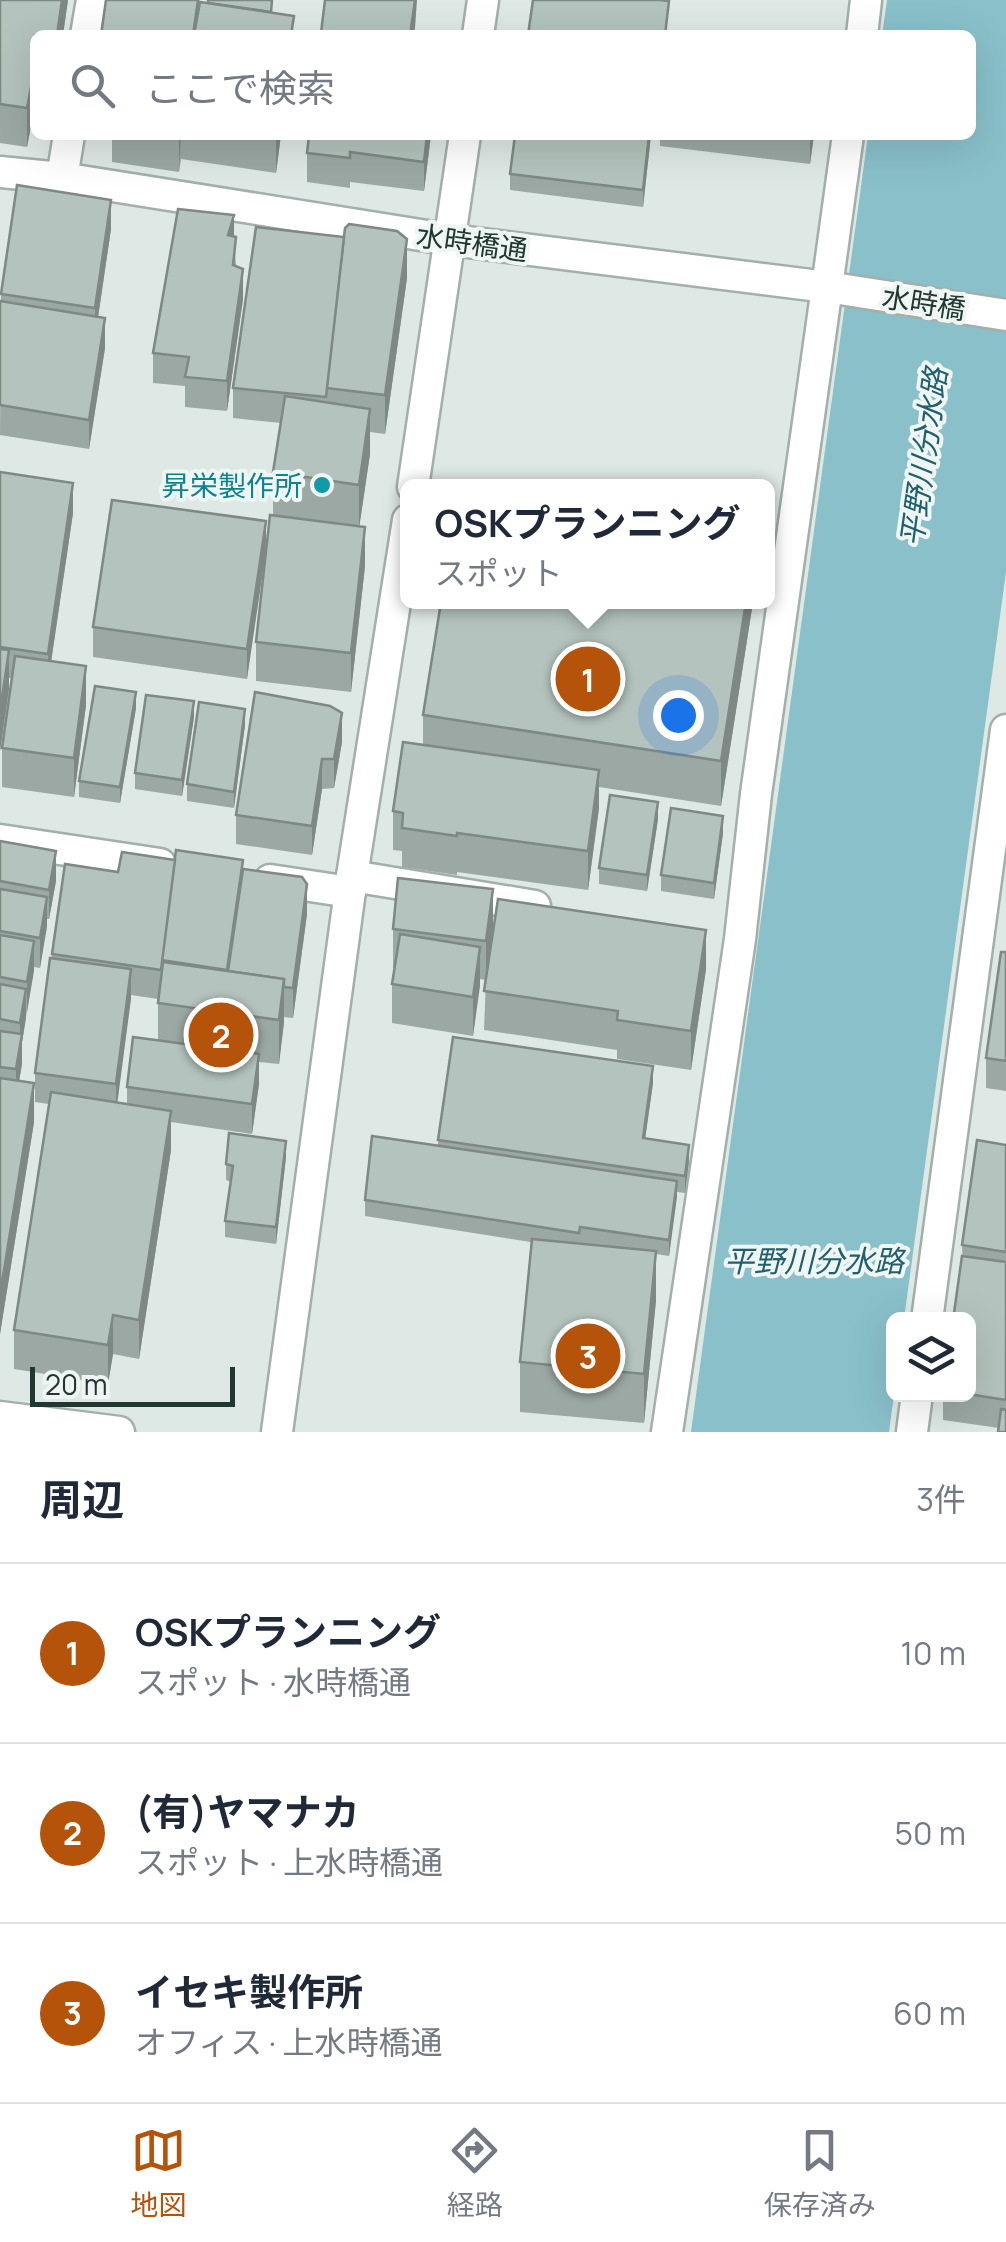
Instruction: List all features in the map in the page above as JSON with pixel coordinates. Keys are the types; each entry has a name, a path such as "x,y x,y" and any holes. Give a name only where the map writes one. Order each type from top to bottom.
{"street":[{"path":"87,30 92,0"},
{"path":"479,30 482,0"},
{"path":"863,30 866,0"},
{"path":"62,178 68,140"},
{"path":"414,479 464,140"},
{"path":"666,1432 730,937 835,288 848,140"},
{"name":"水時橋通","path":"0,172 62,178 452,240 835,288"},
{"name":"水時橋","path":"835,288 1006,315"},
{"path":"277,1432 351,884 400,571"},
{"path":"928,1312 1006,730"},
{"path":"0,840 194,869"},
{"path":"234,875 351,884 566,911"},
{"path":"912,1432 915,1402"},
{"path":"0,1416 118,1432"}],"water":[{"name":"平野川分水路","path":"887,0 1006,0 1006,572 905,1312 886,1312 886,1402 893,1402 889,1432 691,1432 867,140 976,140 976,30 883,30"}],"building":[{"path":"0,0 62,0 58,30 30,30 27,108 0,104"},
{"path":"106,0 198,0 194,30 102,30"},
{"path":"272,0 271,12 208,3"},
{"path":"325,0 415,0 411,30 321,30"},
{"path":"533,0 669,1 666,30 529,30"},
{"path":"200,2 294,16 292,30 195,30"},
{"path":"308,140 426,140 424,162 350,152 350,158 307,153"},
{"path":"514,140 648,140 643,190 510,174"},
{"path":"17,185 111,200 95,308 1,294"},
{"path":"178,209 234,215 228,235 236,237 233,265 243,269 227,381 185,377 189,357 153,353"},
{"path":"349,224 397,231 407,239 385,395 326,388 345,228"},
{"path":"256,227 344,237 326,397 233,388"},
{"path":"0,301 105,318 89,420 0,405"},
{"path":"285,396 370,409 359,485 273,472"},
{"path":"0,472 73,483 48,654 0,647"},
{"path":"112,500 266,521 247,649 93,627"},
{"path":"270,515 365,527 351,653 256,642"},
{"path":"440,609 745,609 721,761 423,715"},
{"path":"0,649 9,650 0,712"},
{"path":"15,656 86,666 74,758 2,748"},
{"path":"95,686 136,692 120,787 79,781"},
{"path":"255,692 330,706 342,713 334,759 322,759 312,826 236,815"},
{"path":"146,695 194,701 182,780 135,773"},
{"path":"199,702 245,709 234,792 187,784"},
{"path":"403,742 599,770 588,851 402,828 403,813 393,811"},
{"path":"610,795 658,802 647,875 599,868"},
{"path":"671,808 723,816 714,883 661,875"},
{"path":"0,841 56,851 49,890 0,881"},
{"path":"176,850 243,860 227,970 161,960"},
{"path":"122,852 175,860 161,970 52,954 65,864 118,872"},
{"path":"243,869 302,877 307,884 293,988 284,987 284,979 228,971"},
{"path":"398,878 493,889 486,941 393,929"},
{"path":"0,889 47,897 40,938 0,931"},
{"path":"498,899 706,930 691,1031 617,1020 618,1011 484,991"},
{"path":"400,934 480,947 473,997 392,984"},
{"path":"0,935 34,941 27,982 0,977"},
{"path":"1001,952 1006,952 1006,1061 986,1058"},
{"path":"50,958 131,969 116,1084 35,1073"},
{"path":"163,962 284,979 279,1020 158,1003"},
{"path":"0,984 26,989 20,1023 0,1019"},
{"path":"0,1031 22,1034 16,1069 0,1067"},
{"path":"133,1037 259,1054 252,1104 127,1087"},
{"path":"453,1037 653,1066 643,1138 689,1145 685,1176 438,1140"},
{"path":"0,1078 34,1083 0,1295"},
{"path":"51,1092 171,1111 139,1320 113,1315 108,1345 14,1330"},
{"path":"229,1133 286,1141 276,1227 225,1221 233,1166 226,1164"},
{"path":"372,1136 677,1181 669,1240 580,1227 579,1233 365,1200"},
{"path":"977,1140 1006,1145 1006,1252 962,1245"},
{"path":"532,1239 656,1251 644,1374 520,1362"},
{"path":"962,1256 1006,1262 1006,1400 976,1395 976,1312 954,1312"},
{"path":"1001,1409 1006,1410 1006,1432 998,1432"}],"place":[{"name":"昇栄製作所","path":"322,485"},
{"name":"OSKプランニング","path":"588,679"},
{"name":"(有)ヤマナカ","path":"221,1035"},
{"name":"イセキ製作所","path":"588,1356"}]}
